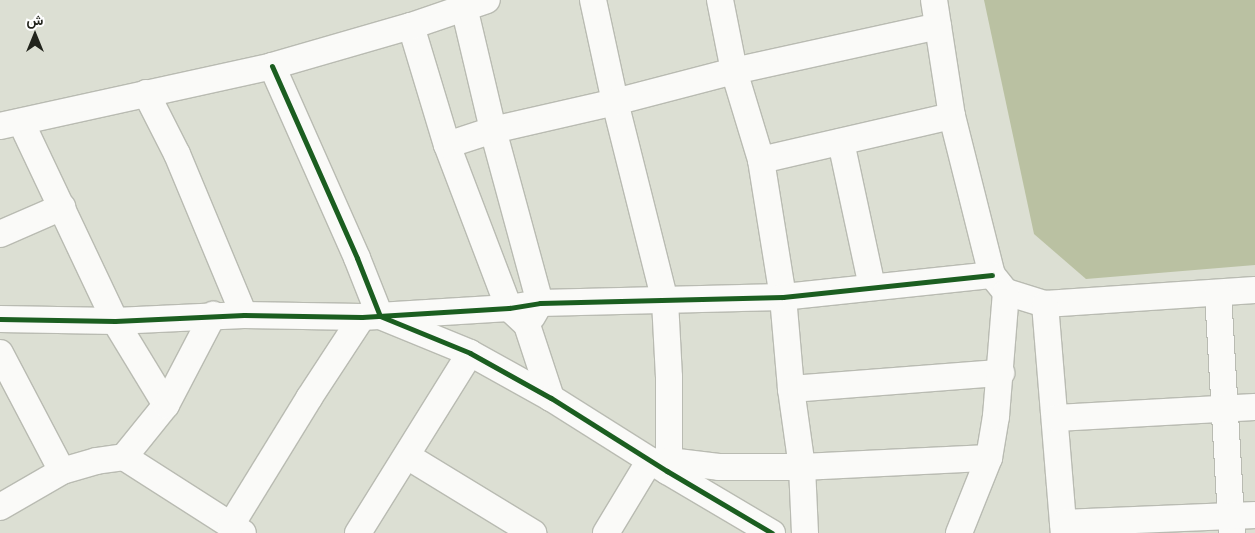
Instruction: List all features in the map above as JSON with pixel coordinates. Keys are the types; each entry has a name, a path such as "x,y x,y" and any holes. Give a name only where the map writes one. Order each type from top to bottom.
{"street":[{"path":"593,0 615,102 665,301 669,377 662,464 606,533"},
{"path":"720,0 734,71 761,160 784,297 791,389 802,467 805,533"},
{"path":"934,0 952,116 999,283 1001,372 996,416 989,458 959,533"},
{"path":"166,405 115,321 62,207 10,124 146,92 272,66 411,26 475,3 493,130 540,303"},
{"path":"411,26 447,145 551,398"},
{"path":"447,145 493,130 615,102 734,71 938,26"},
{"path":"272,66 357,258 371,317"},
{"path":"146,92 177,154 244,315"},
{"path":"761,160 952,116"},
{"path":"841,142 872,287"},
{"path":"0,234 62,207"},
{"path":"0,318 115,321 213,315 518,317 540,303 784,297 872,287 999,283 1045,304 1255,290"},
{"path":"1045,304 1064,528 1240,521 1223,409 1218,293"},
{"path":"124,457 166,405 213,315"},
{"path":"371,317 470,353 551,398 662,464 745,526 772,533"},
{"path":"0,507 62,471 96,461 124,457 237,529 308,398 371,317"},
{"path":"0,353 62,471"},
{"path":"358,533 470,353"},
{"path":"791,389 1001,372"},
{"path":"1056,418 1255,407"},
{"path":"407,456 533,533"},
{"path":"662,464 718,467 802,467 989,458"}],"green space":[{"path":"984,0 1255,0 1255,265 1086,279 1034,234"}],"cycle path":[{"path":"272,66 357,258 380,316 470,353 551,398 667,471 772,533"},
{"path":"0,319 115,321 244,315 362,317 509,308 540,303 783,297 992,275"}]}
